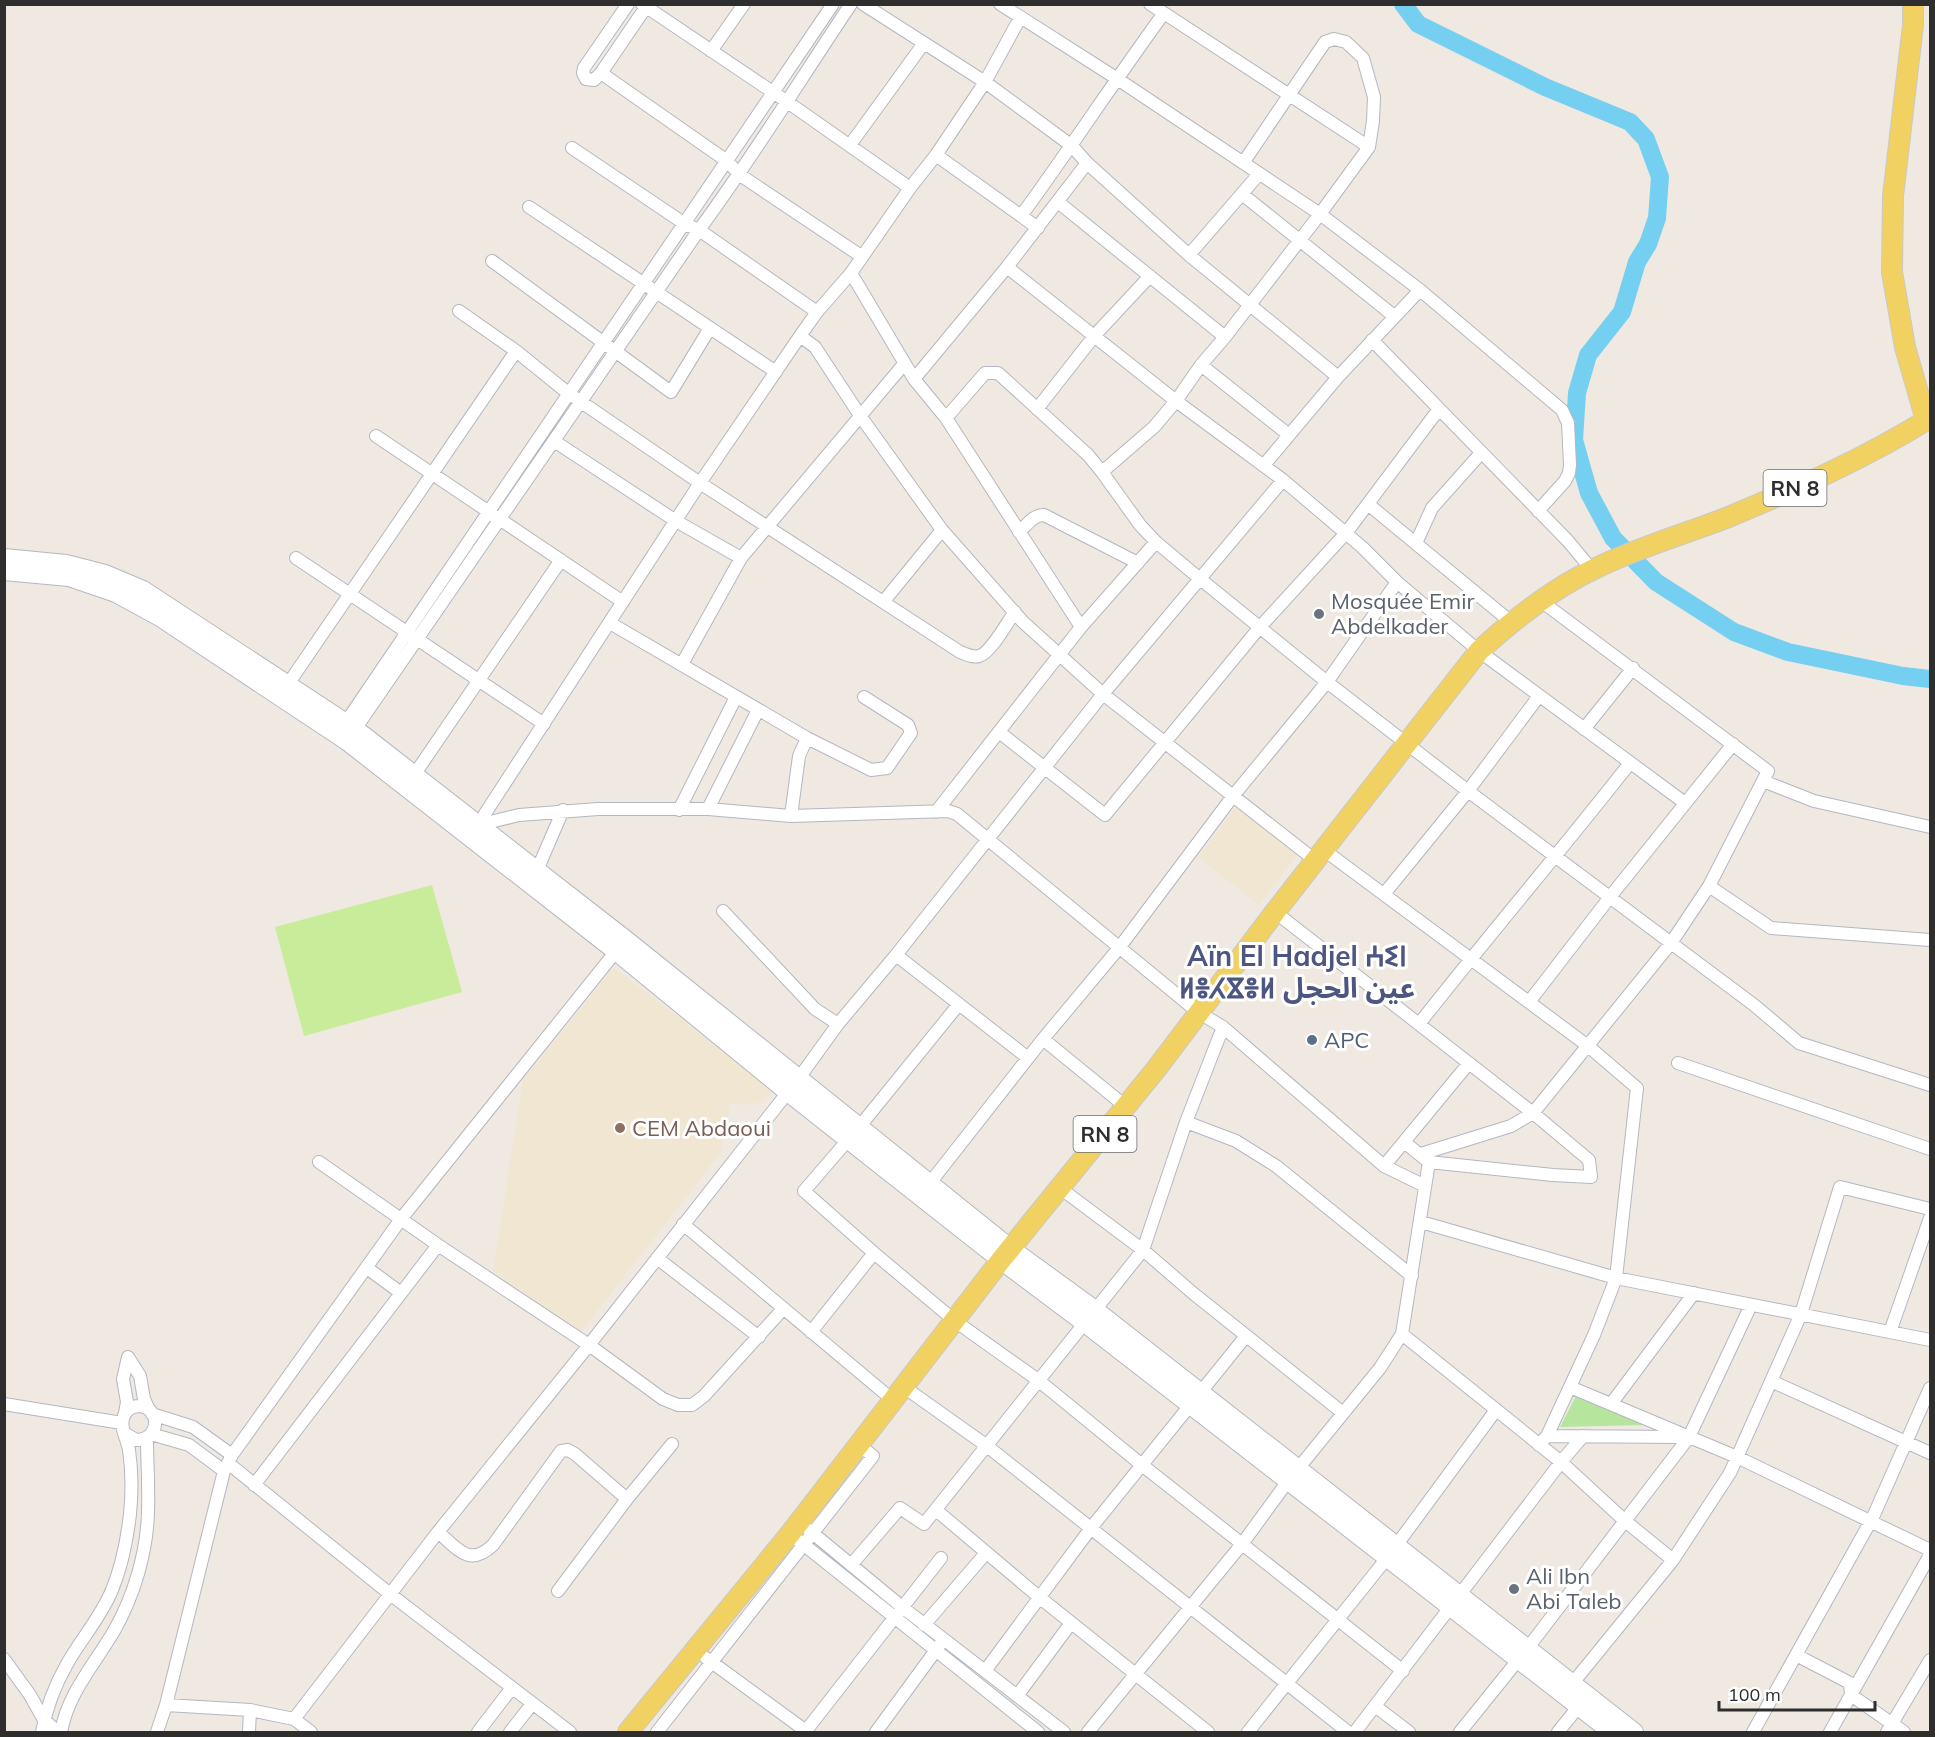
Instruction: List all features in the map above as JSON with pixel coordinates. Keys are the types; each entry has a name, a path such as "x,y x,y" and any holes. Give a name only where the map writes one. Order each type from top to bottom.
{"main road":[{"path":"1913,4 1913,26 1893,196 1892,272 1905,347 1928,419"},
{"name":"RN 8","path":"628,1732 695,1650 802,1533 860,1445 955,1321 1479,651 1511,622 1541,601 1599,567 1809,482 1868,454 1928,419"},
{"path":"4,558 66,564 105,574 143,590 283,690 347,732 621,945 1006,1255 1090,1316 1583,1701 1634,1732"},
{"path":"4,571 69,577 116,593 283,690"},
{"path":"1523,1655 1572,1684 1583,1701 1612,1732"}],"street":[{"path":"628,4 584,68 583,73 586,79 591,80 601,73 645,5 910,188"},
{"path":"711,51 744,4"},
{"path":"495,516 568,393 605,343 833,4"},
{"path":"347,732 495,516 554,441 699,230 740,175 851,4"},
{"path":"863,4 985,82 1072,146 1087,164 1189,255 1338,377"},
{"path":"1000,4 1320,214 1420,290 1562,410 1568,423 1569,473 1565,481 1538,511"},
{"path":"1150,4 1369,147"},
{"path":"1021,216 1072,146 1116,78 1164,14"},
{"path":"473,830 700,483 800,336 817,312 851,273 861,256 936,155 985,82 1020,18"},
{"path":"1102,472 1154,427 1176,401 1201,365 1300,240 1369,147 1374,97 1363,58 1346,42 1334,39 1325,42 1244,163"},
{"path":"850,145 924,43"},
{"path":"601,73 727,161 740,175 861,256"},
{"path":"572,148 685,224 699,230 817,312"},
{"path":"936,155 1038,228"},
{"path":"914,379 1007,267 1087,164"},
{"path":"1189,255 1259,174"},
{"path":"1242,194 1394,316"},
{"path":"1058,202 1225,337"},
{"path":"529,207 776,372"},
{"path":"492,261 671,392 710,328"},
{"path":"1007,267 1176,401 1283,480 1346,533 1397,582 1479,651 1685,803"},
{"path":"851,273 904,364 946,418 1081,627"},
{"path":"1037,409 1095,335 1150,276"},
{"path":"1264,465 1338,377 1420,290"},
{"path":"459,310 581,402 767,528 884,601 960,652 979,656 987,651 1015,612"},
{"path":"800,336 814,347 942,530 1023,622 1103,694 1166,741 1233,796 1320,855 1384,894 1588,1046 1637,1088 1616,1278 1594,1335 1543,1441"},
{"path":"1372,340 1538,511 1568,541 1599,567"},
{"path":"283,690 516,351"},
{"path":"682,664 741,558 904,364"},
{"path":"1201,365 1289,435"},
{"path":"946,418 980,377 985,373 998,374 1088,455 1140,525 1156,542 1199,578 1327,682 1754,1005 1799,1043 1930,1085"},
{"path":"999,732 1105,815 1260,627 1346,533 1439,409"},
{"path":"375,436 623,602"},
{"path":"554,441 676,521 741,558"},
{"path":"1416,543 1432,508 1481,453"},
{"path":"294,1719 438,1532 794,1085 838,1024 896,955 1103,694 1283,480"},
{"path":"1368,504 1511,622"},
{"path":"1020,532 1033,518 1044,515 1138,563"},
{"path":"884,601 942,530"},
{"path":"936,812 1081,627 1156,542"},
{"path":"296,558 544,724"},
{"path":"410,781 561,560"},
{"path":"925,1190 1043,1039 1119,948 1233,796 1327,682 1397,582"},
{"path":"1425,1158 1511,1126 1533,1113 1671,943 1708,886 1768,771 1541,601"},
{"path":"610,622 807,738 871,770 887,768 911,733 910,729 864,697"},
{"path":"1584,729 1633,668"},
{"path":"1384,894 1468,790 1539,696"},
{"path":"679,810 736,697"},
{"path":"708,809 758,710"},
{"path":"791,816 799,756 807,738"},
{"path":"1528,1002 1733,744"},
{"path":"1419,1024 1470,958 1630,763"},
{"path":"1763,781 1814,801 1930,826"},
{"path":"473,830 519,815 563,810 708,809 791,816 948,811 957,814 1198,1012 1223,1027 1384,1166 1425,1186"},
{"path":"533,878 563,810"},
{"path":"1708,886 1771,928 1930,940"},
{"path":"723,911 814,1009 838,1024"},
{"path":"1275,912 1533,1113 1589,1160 1591,1177 1552,1175 1425,1158 1404,1142"},
{"path":"157,1732 166,1705 228,1463 401,1220 621,945"},
{"path":"896,955 1028,1058"},
{"path":"959,1004 804,1191 955,1321 1038,1380 1403,1671"},
{"path":"851,1565 900,1508 924,1524 1143,1250 1186,1122 1223,1027"},
{"path":"1043,1039 1125,1106"},
{"path":"1384,1166 1468,1063"},
{"path":"1678,1063 1930,1149"},
{"path":"1186,1122 1236,1141 1276,1166 1412,1276"},
{"path":"1088,1732 1242,1544 1293,1475 1380,1368 1402,1334 1421,1222 1425,1158"},
{"path":"319,1162 401,1220 589,1345 663,1399 678,1405 692,1405 704,1396 783,1308"},
{"path":"1572,1684 1673,1560 1730,1473 1801,1314 1840,1187 1930,1209"},
{"path":"1060,1188 1143,1250 1343,1413"},
{"path":"1890,1332 1930,1218"},
{"path":"1421,1222 1616,1278 1930,1340"},
{"path":"683,1224 811,1332 899,1394 987,1446 1348,1732"},
{"path":"255,1485 438,1245"},
{"path":"811,1332 874,1253"},
{"path":"657,1258 759,1337"},
{"path":"367,1268 401,1293"},
{"path":"1611,1404 1694,1293"},
{"path":"1460,1732 1523,1655 1689,1437 1751,1305"},
{"path":"1402,1334 1496,1410 1543,1441 1561,1462 1624,1520 1673,1560"},
{"path":"985,1671 1091,1528 1246,1335"},
{"path":"4,1659 30,1695 43,1726 59,1732 83,1676 114,1630 129,1599 143,1556 148,1514 149,1436 155,1424 144,1399 140,1376 128,1357 123,1379 127,1402 124,1423 129,1458 130,1513 124,1551 112,1591 98,1618 67,1664 43,1726"},
{"path":"1771,1381 1930,1453"},
{"path":"1570,1387 1737,1457 1930,1550"},
{"path":"1753,1732 1870,1521 1930,1388"},
{"path":"4,1404 124,1423 135,1440 149,1436 189,1445 228,1463"},
{"path":"124,1423 129,1409 139,1406 192,1427 228,1463 390,1594 570,1732"},
{"path":"1248,1732 1392,1552 1496,1410"},
{"path":"1543,1441 1584,1436 1689,1437"},
{"path":"1355,1732 1561,1462 1584,1436"},
{"path":"558,1591 627,1499 672,1444"},
{"path":"438,1532 466,1555 476,1557 484,1553 493,1545 561,1451 568,1450 575,1454 627,1499"},
{"path":"936,1510 1039,1597 1208,1732"},
{"path":"802,1533 851,1565 924,1625 1064,1732"},
{"path":"802,1533 893,1618 1036,1732 1046,1719"},
{"path":"657,1732 711,1662 802,1533"},
{"path":"924,1625 986,1553"},
{"path":"1830,1732 1930,1555"},
{"path":"695,1650 806,1732 941,1558"},
{"path":"1017,1696 1071,1623"},
{"path":"876,1732 944,1640"},
{"path":"1796,1655 1850,1683 1851,1695 1889,1728 1904,1732"},
{"path":"1889,1728 1930,1660"},
{"path":"478,1732 511,1689"},
{"path":"1558,1732 1583,1701"},
{"path":"510,1732 532,1704"},
{"path":"166,1705 250,1710 294,1719 311,1732"},
{"path":"1375,1706 1409,1732"},
{"path":"249,1732 250,1710"}],"shaded area":[{"path":"1236,807 1297,855 1259,905 1198,857"},
{"name":"CEM Abdaoui","path":"614,968 773,1089 761,1103 730,1104 721,1152 580,1333 493,1271 523,1080"}],"green space":[{"path":"432,885 462,992 304,1036 275,927"},
{"path":"1577,1394 1646,1425 1560,1427"}],"waterway":[{"path":"1403,4 1418,24 1545,87 1630,122 1646,139 1660,177 1657,218 1648,244 1637,262 1622,312 1588,355 1577,393 1574,440 1589,493 1613,538 1656,582 1734,632 1788,652 1903,676 1930,679"}],"place":[{"name":"Mosquée Emir Abdelkader","path":"1319,614"},
{"name":"APC","path":"1312,1040"},
{"name":"CEM Abdaoui","path":"620,1128"},
{"name":"Ali Ibn Abi Taleb","path":"1514,1589"}],"district":[{"name":"Aïn El Hadjel ⵄⵉⵏ ⵍⴻⵃⴵⴻⵍ عين الحجل","path":"1297,971"}]}
